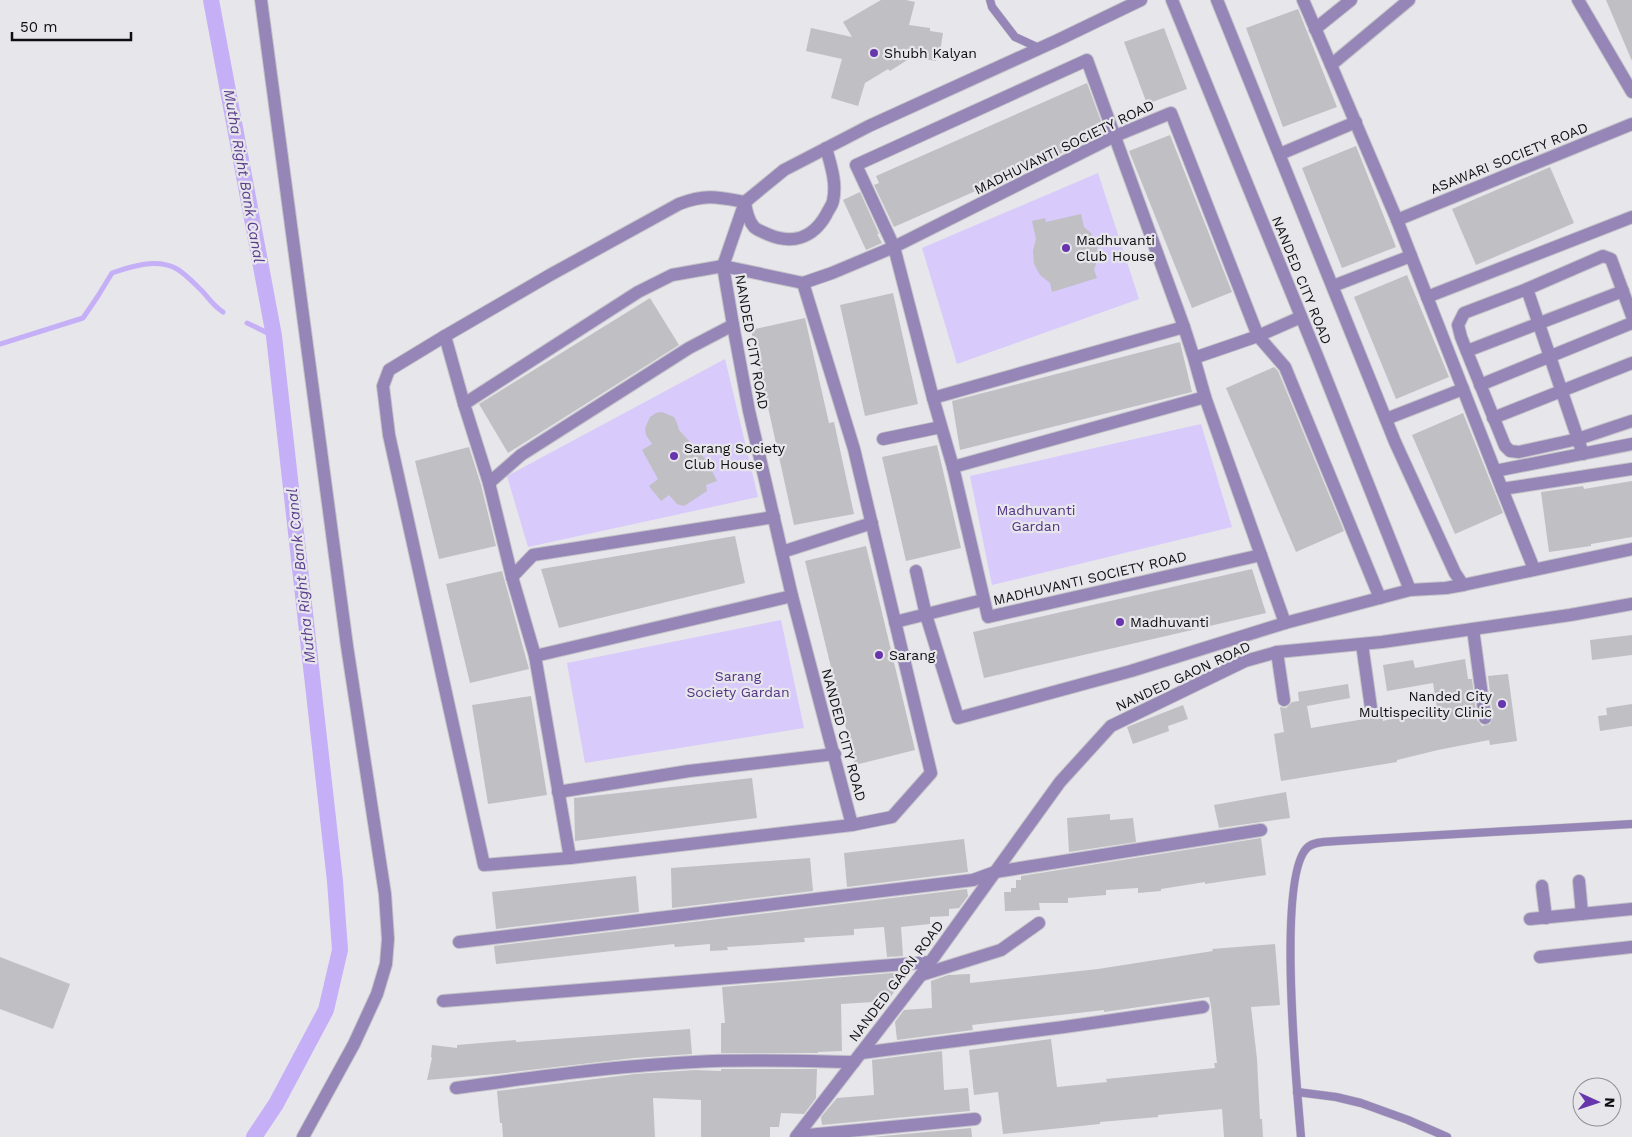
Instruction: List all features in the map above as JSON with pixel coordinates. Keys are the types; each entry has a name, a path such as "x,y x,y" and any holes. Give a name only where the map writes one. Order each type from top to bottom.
{"street":[{"path":"261,0 347,646 385,894 388,939 386,964 377,994 354,1044 303,1137"},
{"path":"803,283 854,449 931,773 892,817 852,825 570,858 484,865 389,435 383,386 389,370 550,275 679,204 696,198 712,196 745,202 784,170 869,126 1141,0"},
{"name":"NANDED CITY ROAD","path":"1172,0 1410,590"},
{"path":"1217,0 1386,418 1455,574 1463,585"},
{"path":"1303,0 1397,220 1534,568"},
{"path":"1315,29 1351,0"},
{"path":"1331,65 1409,0"},
{"path":"1578,0 1632,92"},
{"path":"464,404 638,292 672,275 723,266 803,283 894,247 856,165 1087,60 1184,327 1205,397 1285,623"},
{"name":"MADHUVANTI SOCIETY ROAD","path":"1258,336 1171,113 1115,136 894,247 953,468 988,617 1261,555"},
{"path":"1280,154 1356,122"},
{"name":"ASAWARI SOCIETY ROAD","path":"1397,220 1632,124"},
{"path":"745,202 748,215 755,228 779,240 791,240 809,234 821,224 833,202 835,180 826,148"},
{"name":"NANDED CITY ROAD","path":"745,202 723,266 733,325 749,411 792,596 835,754 852,825"},
{"path":"1427,296 1632,217"},
{"path":"1333,286 1411,256"},
{"path":"1632,316 1611,259 1603,256 1527,289 1464,312 1458,325 1492,418 1505,446 1510,451 1519,452 1578,439 1632,421"},
{"path":"1527,289 1583,454"},
{"path":"1466,351 1623,291"},
{"path":"1194,358 1258,336 1301,317"},
{"path":"1480,385 1632,323"},
{"path":"489,483 521,455 689,348 733,325"},
{"path":"933,398 1184,327"},
{"path":"445,336 489,483 512,577 535,656 570,858"},
{"path":"1258,336 1285,367 1380,598"},
{"path":"1492,418 1632,363"},
{"path":"1386,418 1463,389"},
{"path":"953,468 1205,397"},
{"path":"883,439 941,427"},
{"path":"1495,471 1632,444"},
{"path":"1502,489 1632,469"},
{"path":"512,577 532,555 774,517"},
{"path":"782,552 872,523"},
{"path":"916,571 926,615 958,718 1131,671 1285,623 1410,590 1463,585 1632,548"},
{"path":"535,656 792,596"},
{"path":"895,622 983,600"},
{"name":"NANDED GAON ROAD","path":"797,1136 921,975 1060,782 1111,726 1245,662 1277,652 1362,644 1632,604"},
{"path":"1472,629 1485,718"},
{"path":"1362,644 1371,708"},
{"path":"1277,652 1284,700"},
{"path":"558,792 689,771 835,754"},
{"path":"459,942 973,880 995,872 1261,830"},
{"path":"1579,881 1582,914"},
{"path":"1542,886 1546,918"},
{"path":"1530,920 1632,909"},
{"path":"921,975 1001,950 1039,923"},
{"path":"1540,957 1632,948"},
{"path":"443,1001 930,962"},
{"path":"456,1088 546,1075 694,1062 858,1057 1203,1007"},
{"path":"797,1136 975,1119"}],"lane":[{"path":"990,0 992,7 1015,37 1039,48"},
{"path":"1300,1137 1291,1021 1291,903 1294,876 1298,863 1307,848 1315,844 1337,841 1632,824"},
{"path":"1297,1092 1336,1097 1361,1103 1447,1137"}],"green space":[{"path":"1098,173 1139,299 957,364 922,248"},
{"path":"725,359 758,497 528,547 507,476"},
{"name":"Madhuvanti Gardan","path":"1201,424 1232,527 992,585 970,476"},
{"name":"Sarang Society Gardan","path":"781,620 804,728 585,763 567,663"}],"building":[{"name":"Shubh Kalyan","path":"881,0 915,2 909,25 930,28 930,31 943,33 940,52 937,52 936,61 912,57 890,71 888,69 865,83 858,106 831,98 842,59 806,51 811,28 852,37 843,22"},
{"path":"1606,0 1632,0 1632,61"},
{"path":"1298,9 1337,107 1283,127 1246,28"},
{"path":"1164,28 1187,89 1147,104 1124,42"},
{"path":"1087,83 1105,132 894,227 874,185 879,183 876,176"},
{"path":"1170,135 1232,292 1192,308 1129,151"},
{"path":"1356,146 1396,247 1342,268 1302,168"},
{"path":"1550,167 1574,223 1476,265 1452,209"},
{"path":"860,192 882,243 866,250 843,200"},
{"name":"Madhuvanti Club House","path":"1081,214 1084,227 1091,233 1097,245 1098,257 1094,270 1097,278 1052,292 1050,283 1040,275 1034,264 1033,251 1036,239 1032,221 1045,218 1046,222"},
{"path":"1407,275 1449,377 1396,399 1354,297"},
{"path":"893,293 918,404 865,416 840,305"},
{"path":"650,298 679,345 508,453 479,404"},
{"path":"805,318 829,423 834,422 854,514 794,525 751,330"},
{"path":"1180,342 1192,392 960,450 952,401"},
{"path":"1274,367 1278,371 1344,531 1296,552 1226,388"},
{"name":"Sarang Society Club House","path":"662,412 674,417 679,430 707,461 717,481 706,485 707,491 684,506 677,504 669,495 661,501 649,486 658,479 642,450 652,444 646,435 645,428 650,417"},
{"path":"1463,413 1503,513 1455,534 1412,435"},
{"path":"937,445 961,548 906,561 882,457"},
{"path":"469,447 481,485 496,546 439,559 415,461"},
{"path":"1632,481 1632,537 1591,544 1591,546 1549,552 1541,492 1583,486 1584,489"},
{"path":"735,536 745,583 559,628 541,569"},
{"name":"Sarang","path":"866,546 915,750 855,765 805,561"},
{"name":"Madhuvanti","path":"1252,569 1266,613 984,678 973,632"},
{"path":"502,571 529,669 470,683 446,584"},
{"path":"1632,635 1632,655 1592,660 1590,640"},
{"path":"1465,659 1468,679 1472,679 1477,720 1482,726 1490,724 1493,717 1488,676 1508,674 1517,741 1490,745 1489,740 1438,750 1397,760 1397,762 1281,781 1274,734 1284,732 1280,707 1286,708 1292,702 1299,701 1298,692 1348,684 1350,698 1307,706 1311,728 1382,716 1383,721 1437,708 1433,683 1387,691 1383,665 1413,660 1415,668"},
{"path":"531,696 547,795 488,804 472,705"},
{"path":"1632,704 1632,726 1600,731 1598,716 1607,715 1606,708"},
{"path":"1183,705 1188,719 1168,726 1169,731 1133,744 1127,727"},
{"path":"752,778 757,818 575,841 574,798"},
{"path":"1286,792 1290,818 1219,828 1214,805"},
{"path":"1110,814 1110,820 1133,818 1136,842 1069,852 1067,818"},
{"path":"1261,838 1266,875 1205,884 1205,882 1161,889 1161,891 1138,893 1138,888 1106,890 1106,895 1068,898 1068,903 1039,903 1040,910 1005,911 1004,892 1011,892 1011,888 1016,888 1016,880 1021,880 1021,876"},
{"path":"964,839 968,872 847,887 844,853"},
{"path":"810,858 813,891 672,908 671,868"},
{"path":"636,876 639,912 496,929 492,892"},
{"path":"967,889 968,896 959,908 949,909 949,916 930,917 930,924 901,927 903,956 887,957 884,927 854,929 854,935 804,938 805,942 727,947 728,950 710,951 710,944 675,947 674,944 496,964 494,946"},
{"path":"1275,944 1280,1005 1251,1007 1263,1137 1224,1137 1222,1109 1003,1134 998,1092 974,1095 969,1050 1051,1039 1057,1087 1107,1082 1106,1079 1215,1068 1214,1063 1217,1063 1209,997 1104,1012 1104,1010 972,1025 973,1030 897,1040 895,1022 904,1010 932,1008 931,981 948,975 970,974 970,983 1098,969 1213,951 1212,949"},
{"path":"0,957 70,984 53,1029 0,1009"},
{"path":"904,972 889,1001 841,1004 842,1051 818,1053 721,1053 721,1023 725,1023 722,987"},
{"path":"690,1029 692,1054 634,1058 427,1080 432,1058 432,1045 457,1048 457,1045 516,1040 516,1042"},
{"path":"942,1051 944,1090 968,1088 970,1111 822,1125 821,1117 837,1098 874,1095 872,1060"},
{"path":"721,1069 817,1069 816,1098 804,1114 781,1113 779,1127 770,1127 770,1137 701,1137 701,1100 653,1098 655,1137 503,1137 497,1091 635,1074 695,1070 721,1071"},
{"path":"971,1128 972,1137 872,1137"}],"waterway":[{"name":"Mutha Right Bank Canal","path":"211,0 274,336 335,881 340,950 326,1010 276,1104 254,1137"},
{"path":"0,344 83,318 112,273 144,264 161,264 177,269 191,280 223,312"},
{"path":"247,323 274,336"}],"place":[{"name":"Shubh Kalyan","path":"874,53"},
{"name":"Madhuvanti Club House","path":"1066,248"},
{"name":"Sarang Society Club House","path":"674,456"},
{"name":"Madhuvanti","path":"1120,622"},
{"name":"Sarang","path":"879,655"},
{"name":"Nanded City Multispecility Clinic","path":"1502,704"}]}
